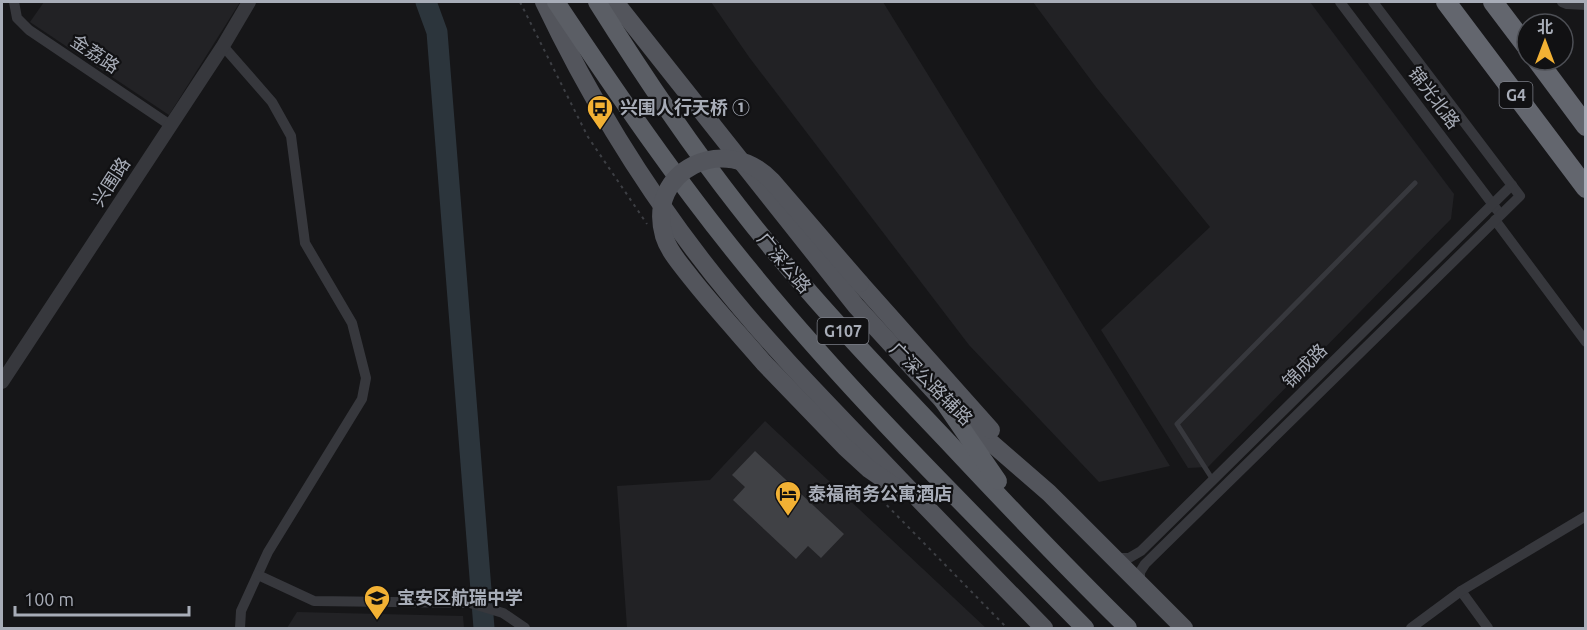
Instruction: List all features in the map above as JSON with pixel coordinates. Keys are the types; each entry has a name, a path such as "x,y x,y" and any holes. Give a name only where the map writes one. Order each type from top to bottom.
{"highway":[{"name":"广深公路","path":"556,2 652,140 746,266 783,310 875,413 1085,628"},
{"name":"广深公路","path":"597,2 666,109 774,251 889,381 1047,548 1128,628"},
{"name":"G4","path":"1446,2 1586,188"},
{"path":"1493,2 1515,31"},
{"name":"G4","path":"1546,72 1586,126"},
{"path":"944,401 987,467 1047,548"}],"main road":[{"path":"544,2 580,74 638,169 690,244 733,300 818,394 1041,627"},
{"name":"广深公路辅路","path":"615,2 856,306 944,401 1049,493 1184,628"},
{"path":"950,531 845,447 764,363 699,288 669,248 662,227 663,206 671,186 685,170 704,160 726,157 736,158 756,166 772,181 945,379 1049,493"}],"street":[{"name":"金荔路","path":"14,2 17,18 29,30 170,125"},
{"name":"兴围路","path":"2,382 223,46 249,2"},
{"name":"锦光北路","path":"1340,2 1492,204 1498,217 1586,342"},
{"name":"锦光北路","path":"1373,2 1520,196"},
{"path":"1562,2 1586,6"},
{"path":"223,46 272,102 291,136 305,243 352,323 366,378 362,399 268,552 241,611 240,628"},
{"name":"锦成路","path":"1114,558 1129,558 1141,551 1512,185"},
{"name":"锦成路","path":"1140,585 1140,572 1145,564 1520,196"},
{"path":"1411,628 1461,591 1586,516"},
{"path":"258,574 314,601 477,604 503,613 525,628"},
{"path":"1461,591 1488,628"}],"lane":[{"path":"1213,480 1177,424 1415,183"}],"shaded area":[{"path":"44,2 240,2 169,115 30,22"},
{"path":"711,2 883,2 1170,466 1099,482 969,345 749,57"},
{"path":"1033,2 1310,2 1454,194 1451,219 1208,467 1188,468 1101,330 1210,227 1096,87"},
{"path":"765,421 986,628 627,628 617,486 710,480"},
{"name":"宝安区航瑞中学","path":"297,612 463,616 464,628 287,628"}],"building":[{"name":"泰福商务公寓酒店","path":"755,451 844,534 821,558 808,546 796,559 733,500 745,487 732,475"}],"waterway":[{"path":"426,2 437,32 484,628"}],"place":[{"name":"兴围人行天桥 ①","path":"600,131"},
{"name":"泰福商务公寓酒店","path":"788,517"},
{"name":"宝安区航瑞中学","path":"377,621"}]}
